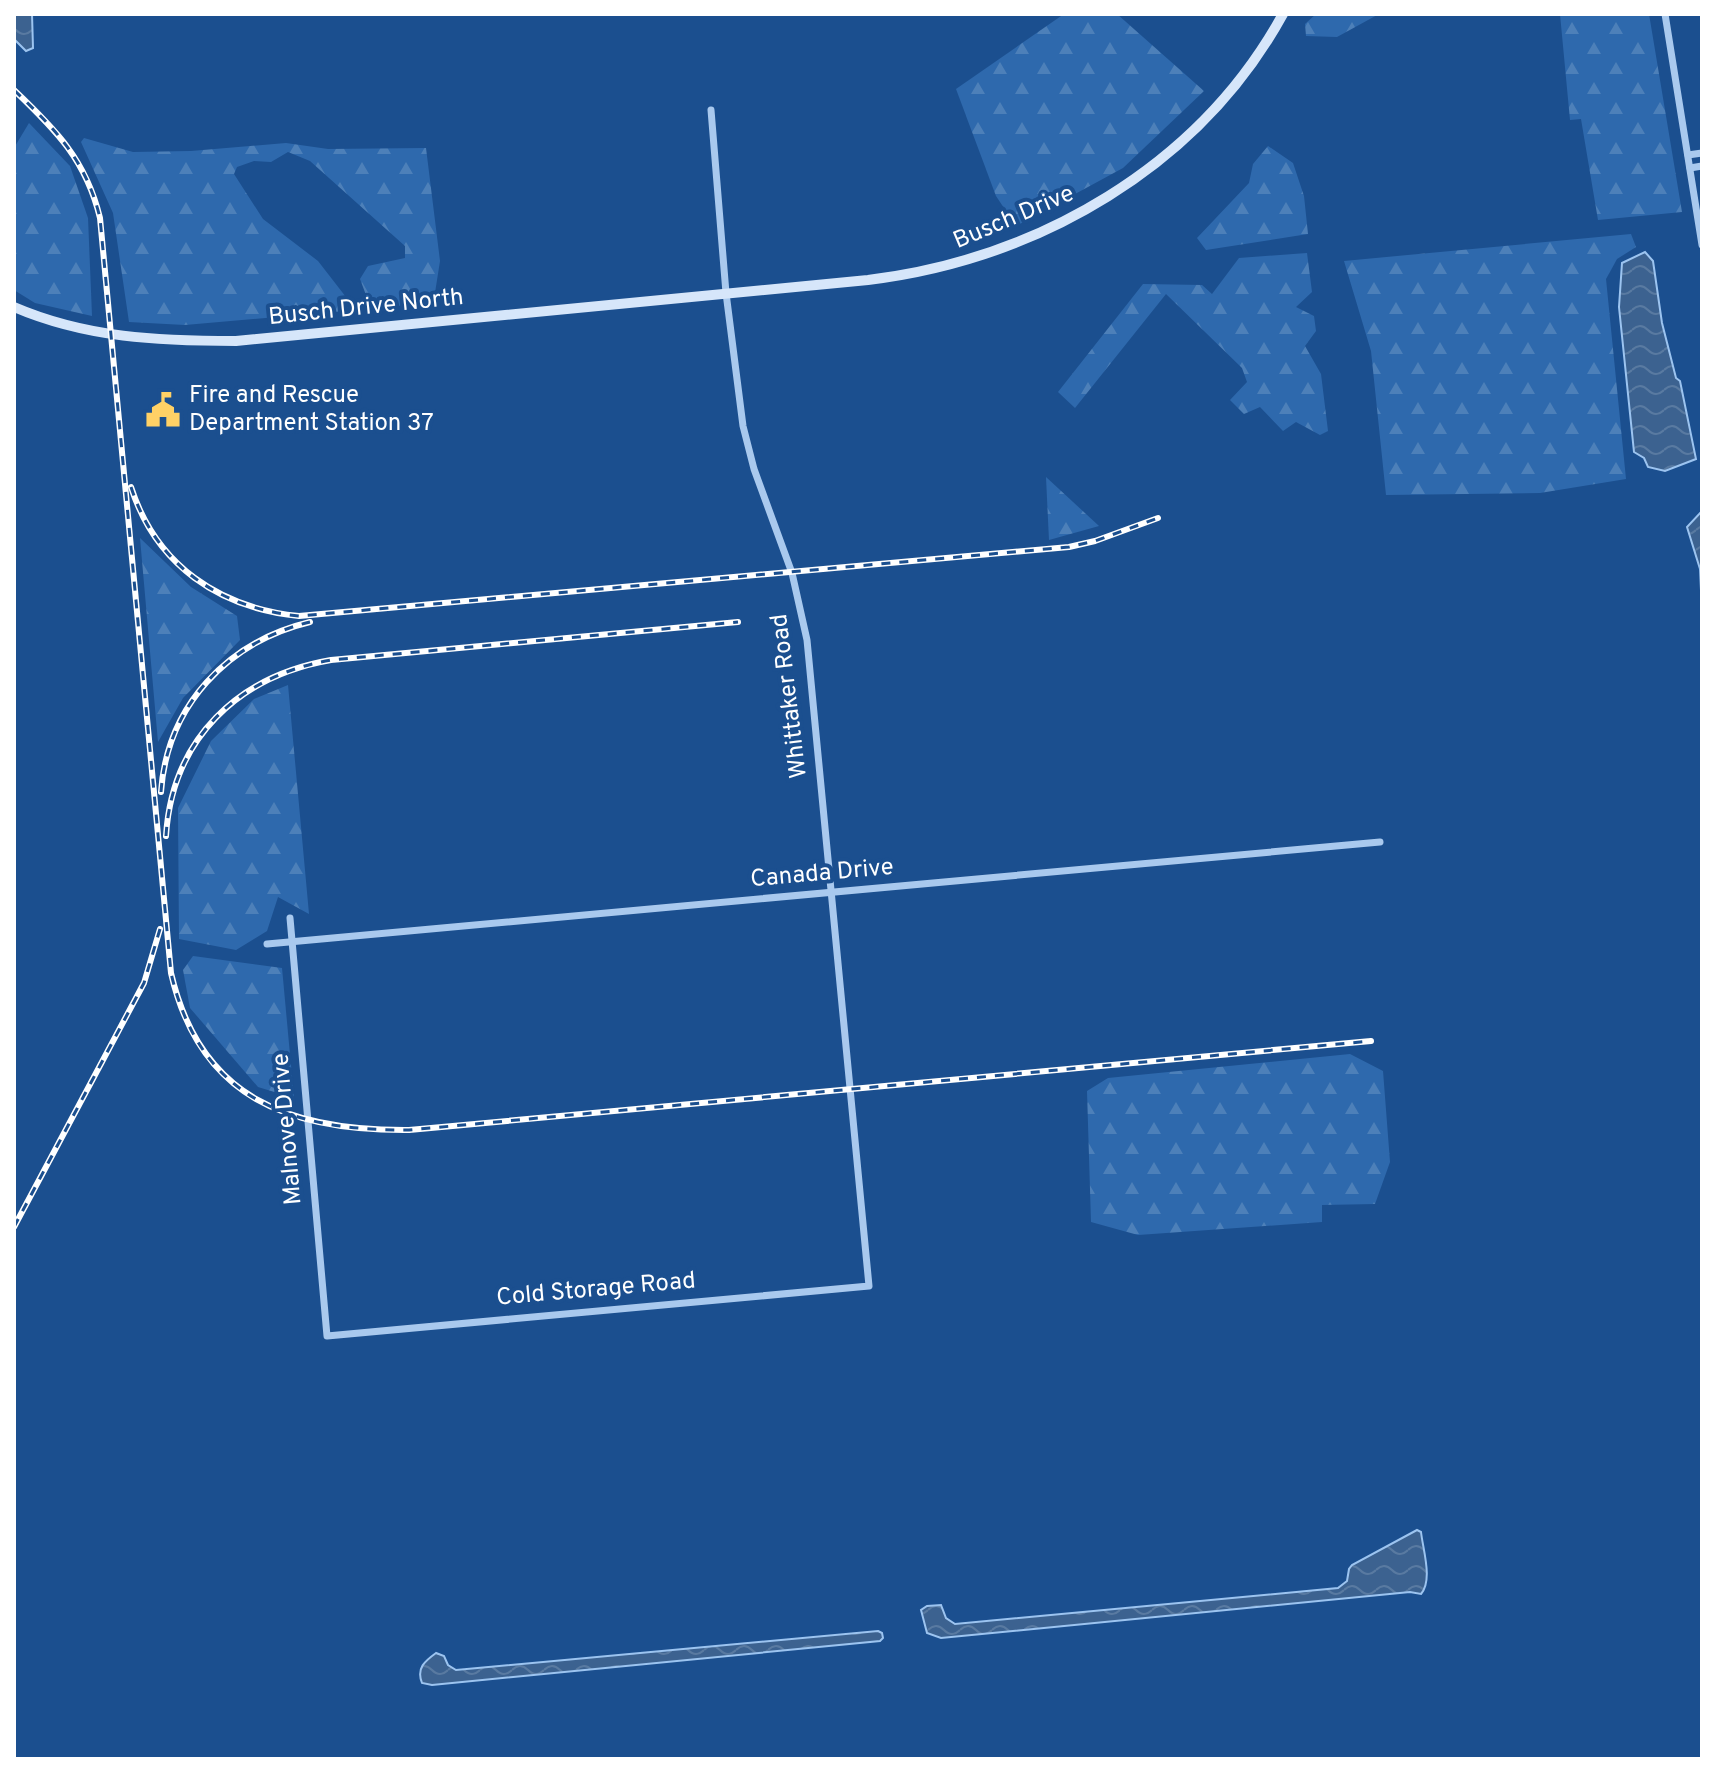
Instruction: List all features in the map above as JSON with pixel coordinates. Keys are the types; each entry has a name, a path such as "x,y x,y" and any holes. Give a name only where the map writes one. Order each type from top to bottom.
{"street":[{"name":"Busch Drive","path":"726,293 868,280 941,268 993,253 1058,225 1123,188 1183,140 1233,88 1283,14"},
{"path":"1665,14 1702,245"},
{"name":"Whittaker Road","path":"711,110 726,293 743,426 754,469 787,555 802,608 869,1286"},
{"path":"1688,155 1702,153"},
{"path":"1690,168 1702,166"},
{"name":"Busch Drive North","path":"14,307 37,317 111,335 171,341 236,341 726,293"},
{"name":"Canada Drive","path":"267,944 1380,842"},
{"name":"Malnove Drive","path":"290,918 327,1336"},
{"name":"Cold Storage Road","path":"327,1336 869,1286"}],"green space":[{"path":"1064,14 1117,14 1204,91 1123,168 1016,226 996,196 956,89"},
{"path":"1316,14 1379,14 1337,37 1306,36 1305,24"},
{"path":"1560,14 1649,14 1682,212 1598,220 1581,119 1570,120"},
{"path":"29,123 70,166 88,218 92,316 35,303 14,290 14,148"},
{"path":"84,138 133,152 191,151 286,143 328,149 426,148 440,261 434,299 372,311 360,279 368,266 405,258 405,246 310,161 288,152 271,162 254,161 237,167 234,174 263,219 318,261 356,310 185,325 129,322 113,213 81,142"},
{"path":"1268,146 1293,163 1304,196 1308,234 1206,250 1197,238 1249,183 1253,164"},
{"path":"1631,234 1636,247 1617,259 1606,279 1626,479 1540,493 1386,495 1371,351 1344,261"},
{"path":"1307,253 1312,292 1296,307 1314,316 1316,331 1305,346 1321,374 1328,431 1320,435 1296,422 1283,431 1260,407 1244,414 1230,400 1247,382 1242,368 1166,294 1075,408 1058,392 1143,284 1202,285 1212,294 1239,258"},
{"path":"1046,477 1099,526 1049,540"},
{"path":"140,538 191,587 237,616 240,640 183,698 158,742"},
{"path":"288,685 309,914 278,897 267,931 236,950 179,939 178,808 211,741 254,699"},
{"path":"193,956 282,968 294,1098 258,1087 190,1008 183,970"},
{"path":"1350,1054 1383,1071 1390,1162 1375,1204 1322,1205 1322,1222 1138,1235 1091,1222 1087,1091 1108,1078"}],"water":[{"path":"14,14 32,14 33,48 26,51 14,39"},
{"path":"1645,252 1653,261 1662,323 1676,378 1680,381 1696,459 1665,471 1648,467 1644,458 1634,452 1619,307 1622,263"},
{"path":"1702,511 1702,612 1700,569 1687,527"},
{"path":"1417,1530 1421,1532 1427,1573 1421,1594 1410,1592 941,1638 927,1633 921,1610 927,1606 941,1605 946,1618 955,1624 1338,1588 1347,1581 1352,1565"},
{"path":"878,1631 883,1638 880,1641 432,1685 422,1683 420,1678 423,1665 436,1653 444,1656 448,1665 456,1670"}],"railway":[{"path":"14,90 68,147 87,179 100,218 171,973 185,1016 204,1051 228,1078 256,1099 289,1114 326,1124 409,1130 1371,1041"},
{"path":"131,487 142,515 157,539 194,578 243,603 299,616 1069,547 1158,518"},
{"path":"161,792 175,732 207,682 228,662 253,645 310,622"},
{"path":"166,836 171,801 181,770 196,742 216,718 240,697 297,668 331,660 738,622"},
{"path":"14,1227 144,983 160,929"}],"place":[{"name":"Fire and Rescue Department Station 37","path":"163,410"}]}
